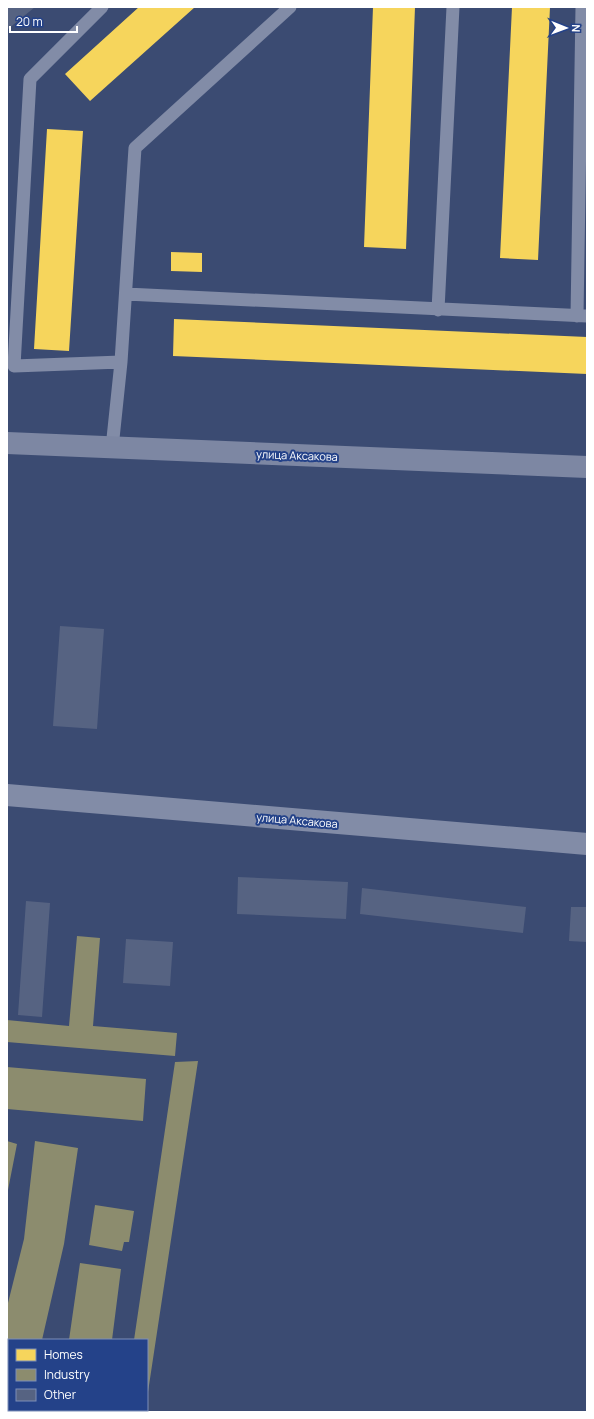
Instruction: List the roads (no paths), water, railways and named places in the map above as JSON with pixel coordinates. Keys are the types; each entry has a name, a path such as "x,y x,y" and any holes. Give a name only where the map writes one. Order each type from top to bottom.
{"main road":[{"name":"улица Аксакова","path":"7,443 587,467"}],"street":[{"name":"улица Аксакова","path":"7,795 587,844"}],"lane":[{"path":"102,7 30,79 14,366 121,362"},
{"path":"112,448 121,362 135,148 290,7"},
{"path":"438,310 453,7"},
{"path":"126,294 582,316 582,7"}]}
